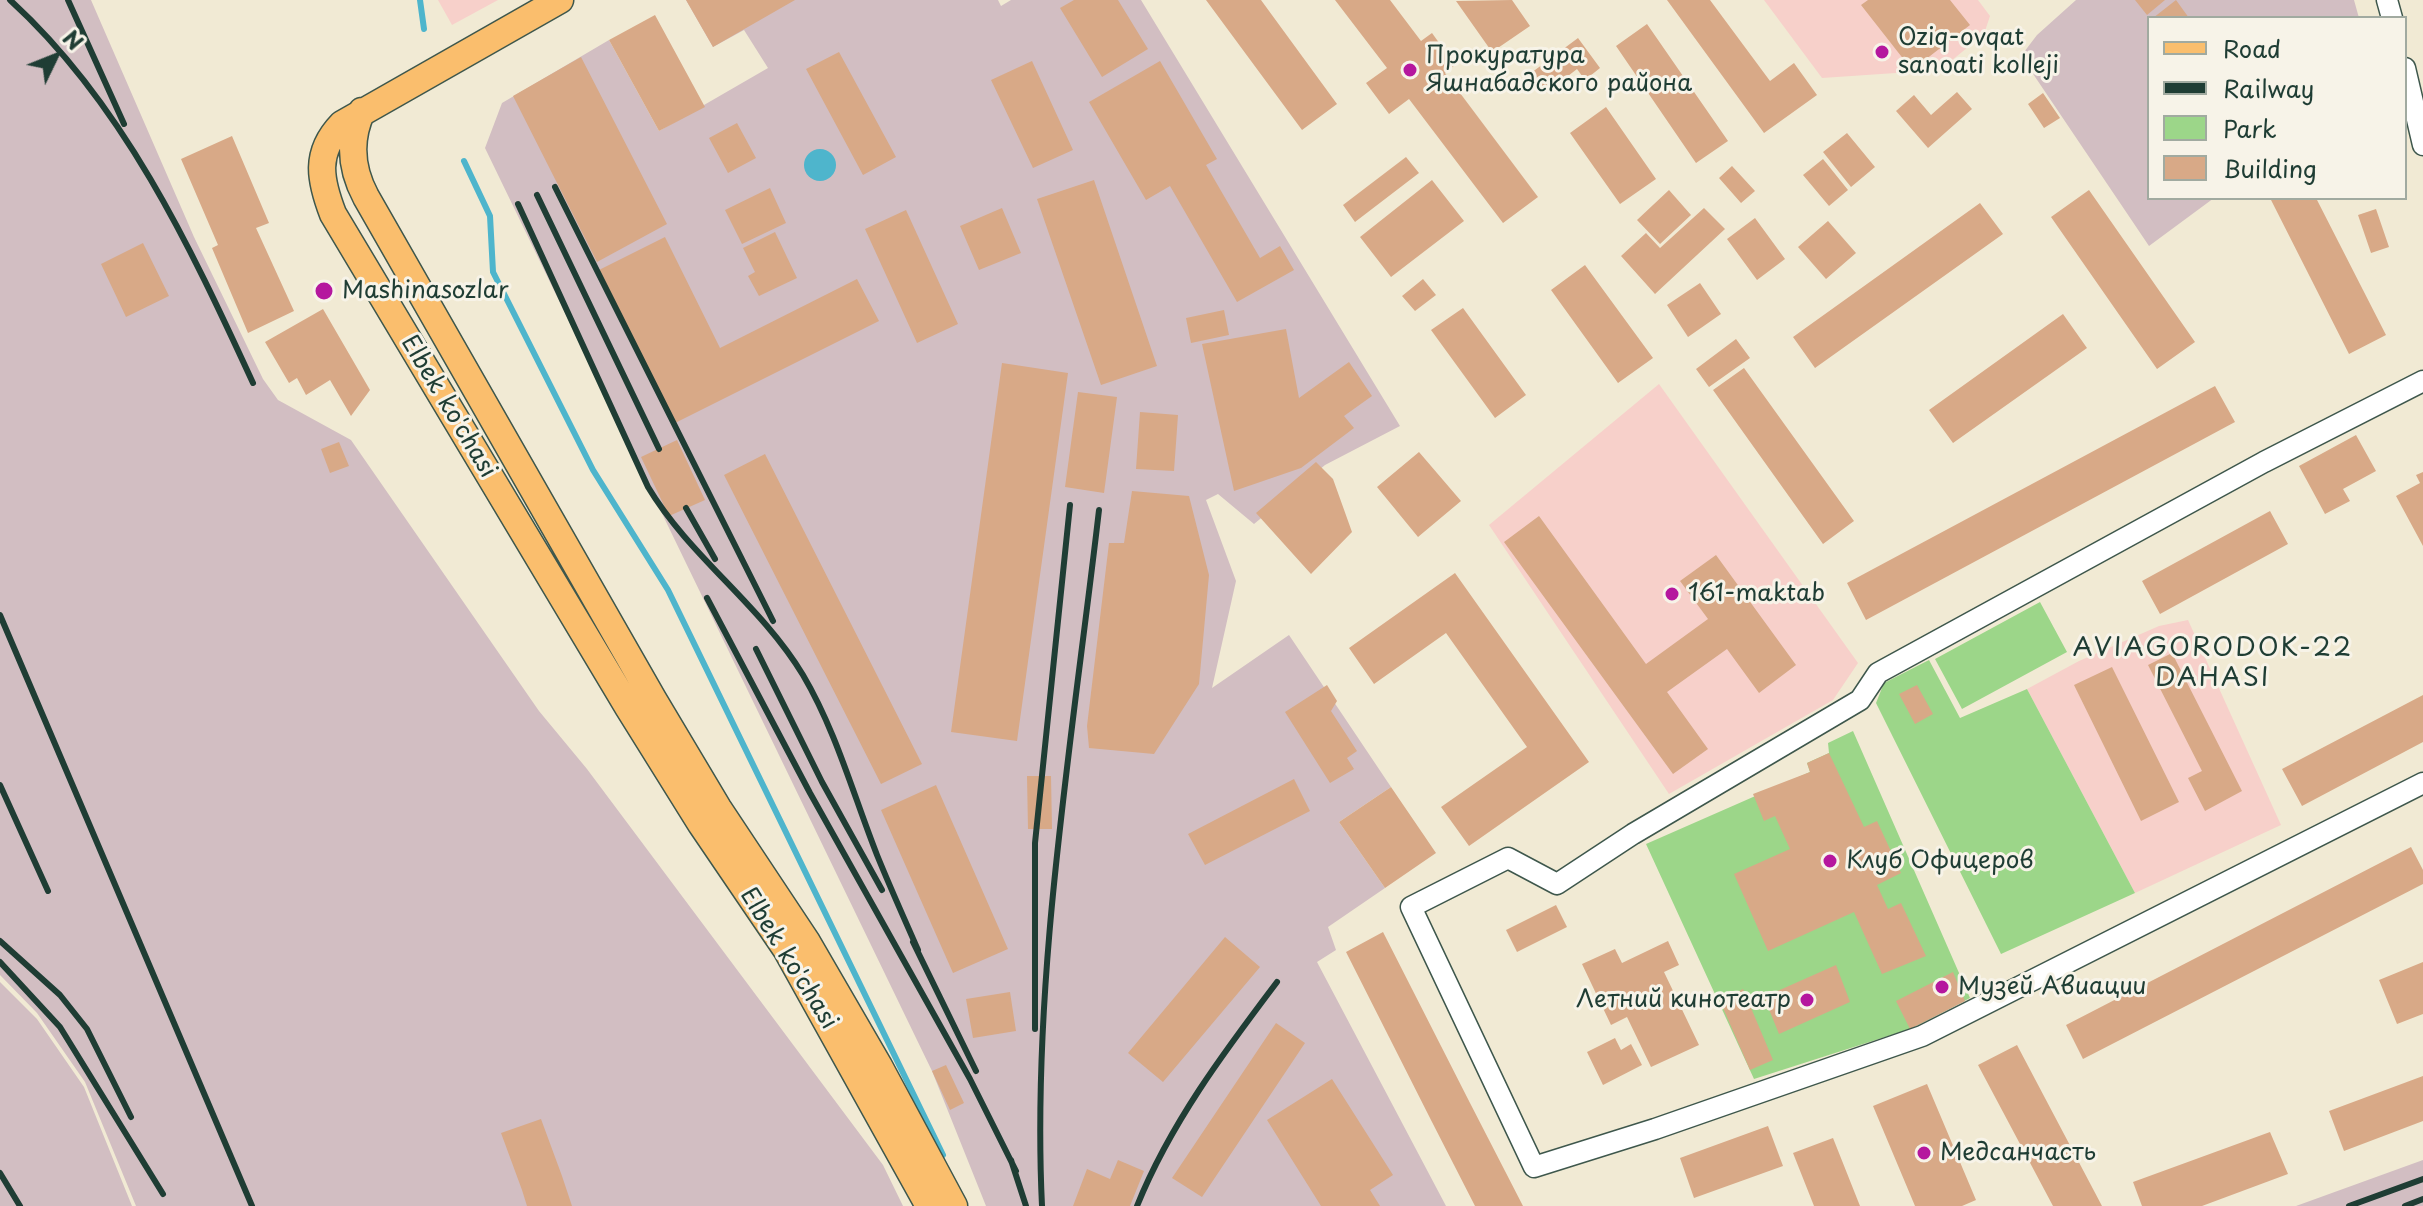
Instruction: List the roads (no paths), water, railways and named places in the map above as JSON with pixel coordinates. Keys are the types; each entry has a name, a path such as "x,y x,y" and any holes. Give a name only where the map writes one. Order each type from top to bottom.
{"main road":[{"path":"362,111 560,0"},
{"name":"Elbek ko'chasi","path":"362,111 342,124 323,151 321,175 333,214 636,720 786,949 929,1206"},
{"name":"Elbek ko'chasi","path":"362,111 354,130 353,153 357,176 366,197 653,699 863,1038 954,1206"}],"street":[{"path":"2407,77 2423,145"},
{"path":"2423,381 2264,462 1878,673 1860,700 1633,834 1557,884 1508,858 1411,907 1534,1167 1655,1129 1922,1036 2423,783"}],"water":[{"path":"820,149 832,153 836,165 832,177 820,181 808,177 804,165 808,153"}],"waterway":[{"path":"420,0 424,29"},
{"path":"464,161 490,216 493,272 593,470 668,590 943,1155"}],"railway":[{"path":"10,0 50,40 120,130 178,229 253,383"},
{"path":"68,0 124,124"},
{"path":"555,187 773,621"},
{"path":"537,195 659,449"},
{"path":"518,204 648,487 684,536 786,649 815,696 918,950"},
{"path":"1035,1029 1035,843 1070,505"},
{"path":"686,508 715,559"},
{"path":"1042,1206 1040,1120 1048,946 1099,510"},
{"path":"707,598 810,793 970,1079 1016,1171"},
{"path":"0,615 252,1206"},
{"path":"756,649 822,782 882,890"},
{"path":"0,785 48,891"},
{"path":"0,941 60,995 87,1029 131,1117"},
{"path":"913,942 976,1071"},
{"path":"0,962 60,1027 163,1194"},
{"path":"1137,1206 1182,1118 1218,1062 1277,982"},
{"path":"1011,1160 1026,1206"},
{"path":"0,1173 20,1206"},
{"path":"2349,1206 2423,1179"},
{"path":"2405,1206 2423,1199"}],"place":[{"name":"Oziq-ovqat sanoati kolleji","path":"1882,52"},
{"name":"Прокуратура Яшнабадского района","path":"1410,70"},
{"name":"Mashinasozlar","path":"324,291"},
{"name":"161-maktab","path":"1672,594"},
{"name":"Клуб Офицеров","path":"1830,861"},
{"name":"Музей Авиации","path":"1942,987"},
{"name":"Летний кинотеатр","path":"1807,1000"},
{"name":"Медсанчасть","path":"1924,1153"}],"district":[{"name":"AVIAGORODOK-22 DAHASI","path":"2213,664"}]}
